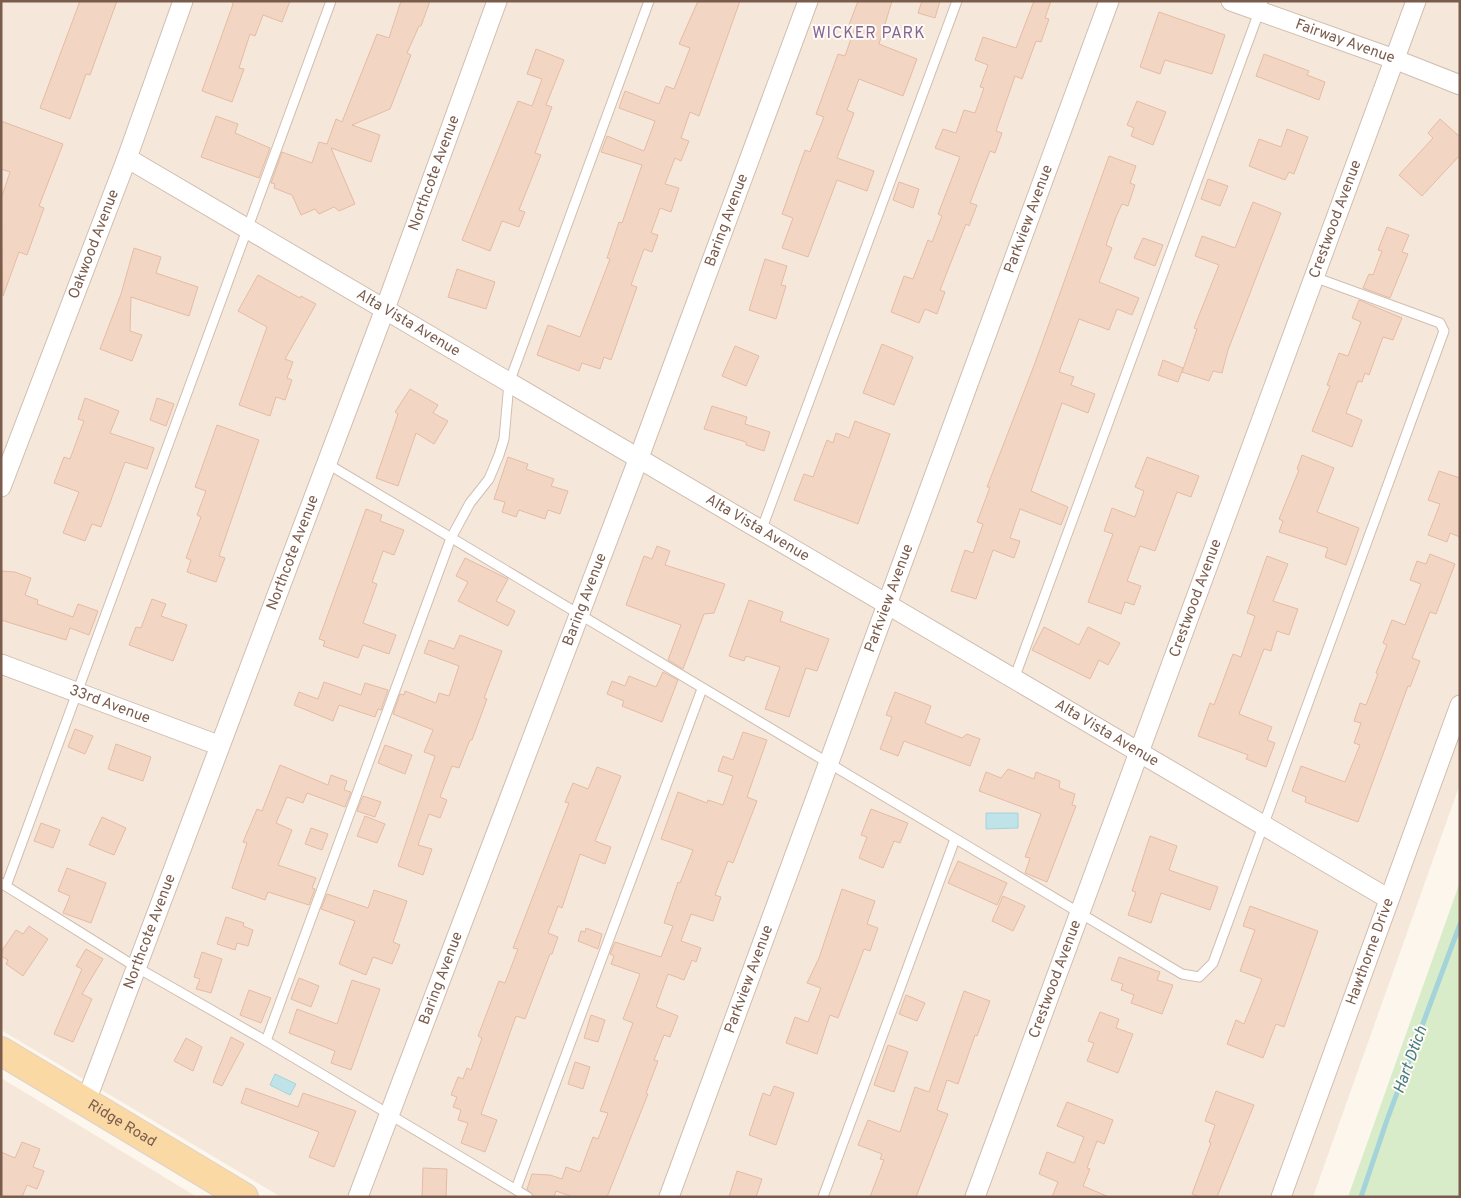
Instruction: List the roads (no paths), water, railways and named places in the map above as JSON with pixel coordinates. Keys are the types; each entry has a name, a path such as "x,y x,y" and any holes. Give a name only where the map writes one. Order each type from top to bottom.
{"main road":[{"name":"Ridge Road","path":"1,1050 244,1197"}],"street":[{"name":"Oakwood Avenue","path":"1,486 127,158 183,1"},
{"name":"Northcote Avenue","path":"86,1101 218,745 384,308 497,1"},
{"name":"Baring Avenue","path":"358,1197 638,460 808,1"},
{"name":"Parkview Avenue","path":"669,1197 1109,1"},
{"name":"Fairway Avenue","path":"1231,1 1261,6 1460,86"},
{"name":"Crestwood Avenue","path":"975,1197 1416,1"},
{"name":"Alta Vista Avenue","path":"127,158 384,308 638,460 1389,899"},
{"name":"33rd Avenue","path":"1,664 218,745"},
{"name":"Hawthorne Drive","path":"1280,1197 1460,705"}],"lane":[{"path":"331,1 78,693 3,884 136,967 266,1041 528,1197"},
{"path":"266,1041 451,538 470,503 489,479 499,455 504,439 508,382 648,1"},
{"path":"761,531 957,1"},
{"path":"1014,679 1261,6"},
{"path":"326,463 1182,974 1198,976 1213,963 1262,824 1444,331 1440,323 1313,277"},
{"path":"516,1189 702,689"},
{"path":"823,1197 955,839"}],"water":[{"path":"986,813 1018,813 1018,828 986,829"},
{"path":"275,1074 296,1084 290,1095 270,1085"}],"waterway":[{"name":"Hart Dtich","path":"1361,1197 1387,1120 1460,924"}],"district":[{"name":"WICKER PARK","path":"869,34"}]}
